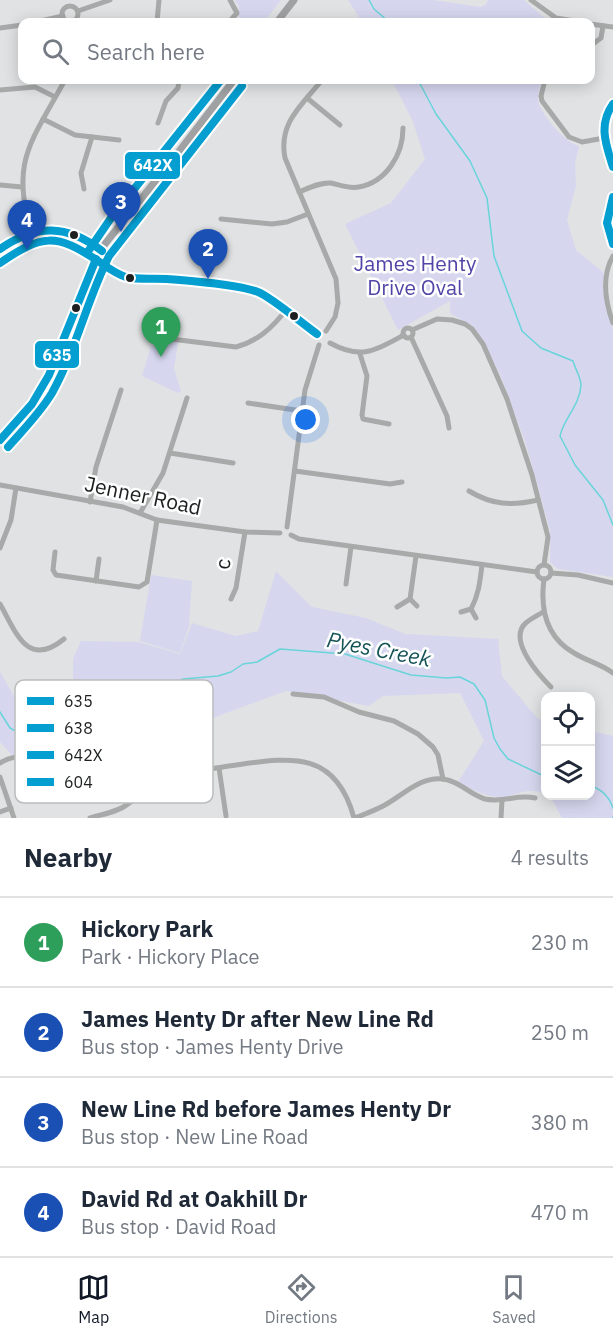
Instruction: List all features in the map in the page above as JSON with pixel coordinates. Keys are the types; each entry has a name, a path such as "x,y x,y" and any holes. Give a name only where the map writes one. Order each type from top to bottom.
{"main road":[{"path":"280,18 294,0"},
{"path":"0,440 30,407 42,389 57,359 96,258 119,225 231,84"}],"street":[{"path":"64,0 67,7"},
{"path":"78,11 110,0"},
{"path":"157,18 159,0"},
{"path":"230,0 237,13 233,18"},
{"path":"533,0 556,18"},
{"path":"67,7 72,6 78,11"},
{"path":"54,18 63,16 67,7"},
{"path":"77,18 78,11"},
{"path":"595,25 613,27"},
{"path":"0,28 18,26"},
{"path":"595,43 601,38 603,26"},
{"path":"34,243 26,216 22,187 24,158 29,144 63,84"},
{"path":"158,123 166,101 178,84"},
{"path":"319,84 289,121 283,139 285,158 336,279 339,292 335,317 326,331"},
{"path":"544,84 540,96 542,101 569,137 582,142 604,138"},
{"path":"0,90 35,87 56,97"},
{"path":"307,98 340,124"},
{"path":"613,104 605,117 604,138 613,167"},
{"path":"43,119 75,135 119,140"},
{"path":"300,192 324,183 357,188 373,182 392,166 403,140 403,128"},
{"path":"84,189 81,173 92,137"},
{"path":"0,185 22,187"},
{"path":"613,197 607,223 613,244"},
{"path":"221,219 272,224 287,222 308,214"},
{"path":"0,263 19,249 34,243 51,240 63,241 127,277 169,279 253,290 265,295 317,334"},
{"path":"613,256 604,280 613,323"},
{"path":"154,337 236,347 245,345 262,335 286,310"},
{"path":"330,343 360,354 404,335 406,328 412,330 429,321 445,319 465,324 478,336 507,399 538,500 548,537 544,565"},
{"path":"412,330 411,337 447,416 449,428"},
{"path":"317,334 326,331"},
{"path":"326,331 331,336 330,343"},
{"path":"291,535 287,527 305,390 319,345 316,341 317,334"},
{"path":"404,335 411,337"},
{"path":"319,345 324,346 330,343"},
{"path":"360,354 366,376 363,419 389,424"},
{"path":"90,501 96,468 121,390"},
{"path":"140,513 163,473 187,398"},
{"path":"248,404 303,411"},
{"path":"170,453 233,463"},
{"path":"295,471 390,484 402,482"},
{"name":"Jenner Road","path":"0,485 123,507 156,520 244,532 280,534"},
{"path":"0,548 11,520 16,488"},
{"path":"469,491 484,500 494,502 518,504 538,500"},
{"path":"55,552 53,570 56,575 140,587 147,582 156,520"},
{"path":"287,527 282,529 280,534 285,538 291,535"},
{"name":"c","path":"231,599 237,588 244,532"},
{"path":"291,535 299,539 351,547 537,572"},
{"path":"346,584 351,547"},
{"path":"410,599 416,556"},
{"path":"96,581 99,559"},
{"path":"461,612 471,609 479,593 482,565"},
{"path":"537,572 544,565"},
{"path":"544,565 551,573"},
{"path":"537,572 540,578 544,579"},
{"path":"544,579 551,573"},
{"path":"551,573 578,575 613,583"},
{"path":"544,579 543,612 550,629 561,643 573,652 613,672"},
{"path":"410,599 417,606"},
{"path":"397,607 410,599"},
{"path":"0,604 23,644 32,650 38,652 49,650 64,639"},
{"path":"471,609 476,618"},
{"path":"543,612 524,624 520,636 537,674 551,687"},
{"path":"293,694 324,697 359,712 394,721 418,734 433,747 438,755 443,779"},
{"path":"0,763 15,757"},
{"path":"213,769 280,759 292,759 313,765 339,784 355,818 385,805 423,782 443,779 460,785 485,799 502,800 523,795 535,798"},
{"path":"219,768 226,816"},
{"path":"0,777 14,818"},
{"path":"501,818 502,800"},
{"path":"90,818 130,803"},
{"path":"0,812 11,808"}],"green space":[{"path":"235,0 281,0 267,18 241,18 238,16 239,6"},
{"path":"348,0 433,0 481,7 488,0 524,0 545,18 359,18"},
{"name":"James Henty Drive Oval","path":"394,84 541,84 538,99 543,112 560,134 579,146 575,164 576,186 567,220 576,250 604,273 605,301 613,328 613,577 558,569 550,562 550,531 525,441 502,379 484,342 472,326 450,313 450,301 398,330 345,224 391,203 425,159 413,122"},
{"path":"178,342 174,369 181,391 178,393 142,376 151,346"},
{"path":"276,571 312,607 366,618 405,634 498,639 502,676 538,719 541,719 541,792 525,791 494,797 458,782 484,741 460,693 383,696 369,706 286,691 213,718 213,680 71,680 73,679 73,659 81,641 138,642 180,654 192,623 236,636 258,631"},
{"path":"151,575 192,581 189,626 180,653 140,641"},
{"path":"0,672 15,698 15,759 0,742"},
{"path":"595,732 613,736 613,818 562,818 552,800 595,800"}],"waterway":[{"path":"369,0 374,9 384,18"},
{"path":"420,84 436,114 470,161 487,198 494,256 522,331 541,348 573,361 581,382 580,392 560,436 575,465 603,500 613,525"},
{"name":"Pyes Creek","path":"181,680 218,676 231,672 243,664 257,662 280,649 345,654 411,675 460,677 474,684 485,700 494,738 508,759 541,775"},
{"name":"Pyes Creek","path":"0,712 10,728 15,731"},
{"name":"Pyes Creek","path":"595,788 604,794 613,808"}],"transit line":[{"name":"642X","path":"87,253 111,218 218,84"},
{"name":"638","path":"8,447 52,393 68,360 109,256 242,86"},
{"name":"604","path":"613,104 608,112 605,127 606,143 613,167"},
{"name":"604","path":"613,197 607,223 613,244"},
{"name":"642X","path":"0,249 26,235 51,230 76,236 102,251"},
{"name":"635","path":"0,263 38,242 60,242 71,245 126,277 213,283 258,292 317,334"},
{"name":"635","path":"0,440 32,404 49,375 96,259"}],"place":[{"name":"New Line Rd before James Henty Dr","path":"121,232"},
{"name":"David Rd at Oakhill Dr","path":"27,250"},
{"name":"James Henty Dr after New Line Rd","path":"208,279"},
{"name":"Hickory Park","path":"161,357"}]}
